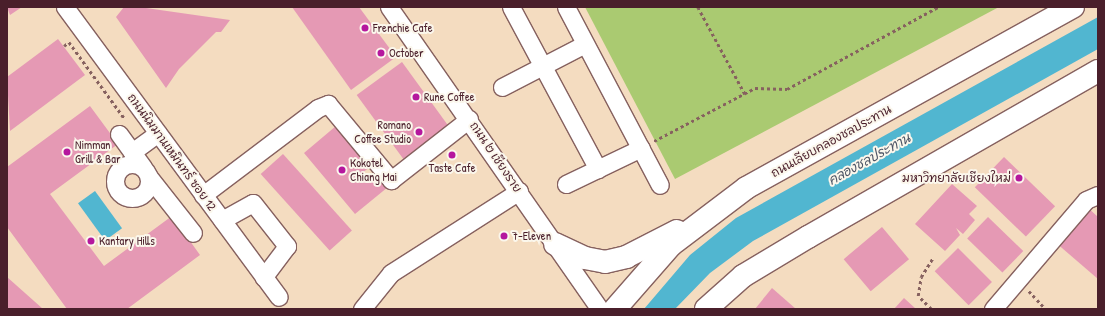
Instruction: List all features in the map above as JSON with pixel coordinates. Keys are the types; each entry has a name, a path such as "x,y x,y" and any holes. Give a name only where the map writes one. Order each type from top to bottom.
{"main road":[{"name":"ถนนเลียบคลองชลประทาน","path":"615,309 671,245 706,215 746,188 1073,7"},
{"path":"706,309 743,276 808,236 1098,71"},
{"path":"555,244 585,258 605,262 626,257 706,215"}],"street":[{"name":"ถนนนิมมานเหมินทร์ ซอย 12","path":"65,7 278,297"},
{"name":"ถนน ๒ เชียงราย","path":"389,7 470,119 600,309"},
{"path":"511,7 598,169"},
{"path":"566,7 660,184"},
{"path":"502,87 585,44"},
{"path":"204,195 318,108 328,104 391,180 470,119"},
{"path":"120,129 132,152 146,172 193,233"},
{"path":"132,152 158,133"},
{"path":"566,184 641,148"},
{"path":"362,309 391,273 519,191"},
{"path":"993,309 1086,200 1098,195"},
{"path":"222,220 253,203 287,246 264,277"}],"path":[{"path":"698,7 745,94"},
{"path":"641,148 755,88 787,89 938,7"},
{"path":"64,46 69,42 126,120 120,129"},
{"path":"931,309 918,296 921,277 933,258"},
{"path":"1018,280 1046,309"}],"green space":[{"path":"585,7 999,7 675,179"}],"water":[{"name":"คลองชลประทาน","path":"1098,17 1098,49 753,241 710,273 675,309 644,309 690,255 736,218"},
{"path":"95,191 122,228 105,241 78,203"}],"building":[{"path":"7,7 22,7 10,15"},
{"path":"124,7 139,7 230,20 221,32 216,32 179,69 166,88 116,17"},
{"path":"292,7 359,7 396,57 351,90"},
{"path":"58,39 85,75 10,131 7,77"},
{"path":"402,62 451,130 406,163 357,95"},
{"path":"90,106 118,144 50,194 104,266 172,216 200,255 127,309 67,309 7,227 7,167"},
{"name":"Kokotel Chiang Mai","path":"336,126 370,167 362,173 368,179 376,173 388,187 355,214 304,153"},
{"path":"283,154 352,231 330,251 261,174"},
{"path":"1004,157 1055,206 1026,237 975,187"},
{"path":"952,184 977,206 969,214 975,220 963,234 956,228 960,235 945,251 915,224"},
{"path":"1086,206 1098,217 1098,279 1055,242"},
{"path":"988,217 1023,251 1002,273 967,239"},
{"path":"882,227 909,259 871,291 844,259"},
{"path":"958,248 992,282 969,305 935,271"},
{"path":"7,277 43,309 7,309"},
{"path":"772,288 796,309 755,309"},
{"path":"904,298 916,309 894,309"}],"place":[{"name":"Frenchie Cafe","path":"365,28"},
{"name":"October","path":"381,53"},
{"name":"Rune Coffee","path":"416,97"},
{"name":"Romano Coffee Studio","path":"419,132"},
{"name":"Nimman Grill & Bar","path":"67,152"},
{"name":"Taste Cafe","path":"452,155"},
{"name":"Kokotel Chiang Mai","path":"342,170"},
{"name":"มหาวิทยาลัยเชียงใหม่","path":"1019,178"},
{"name":"7-Eleven","path":"504,236"},
{"name":"Kantary Hills","path":"91,241"}]}
